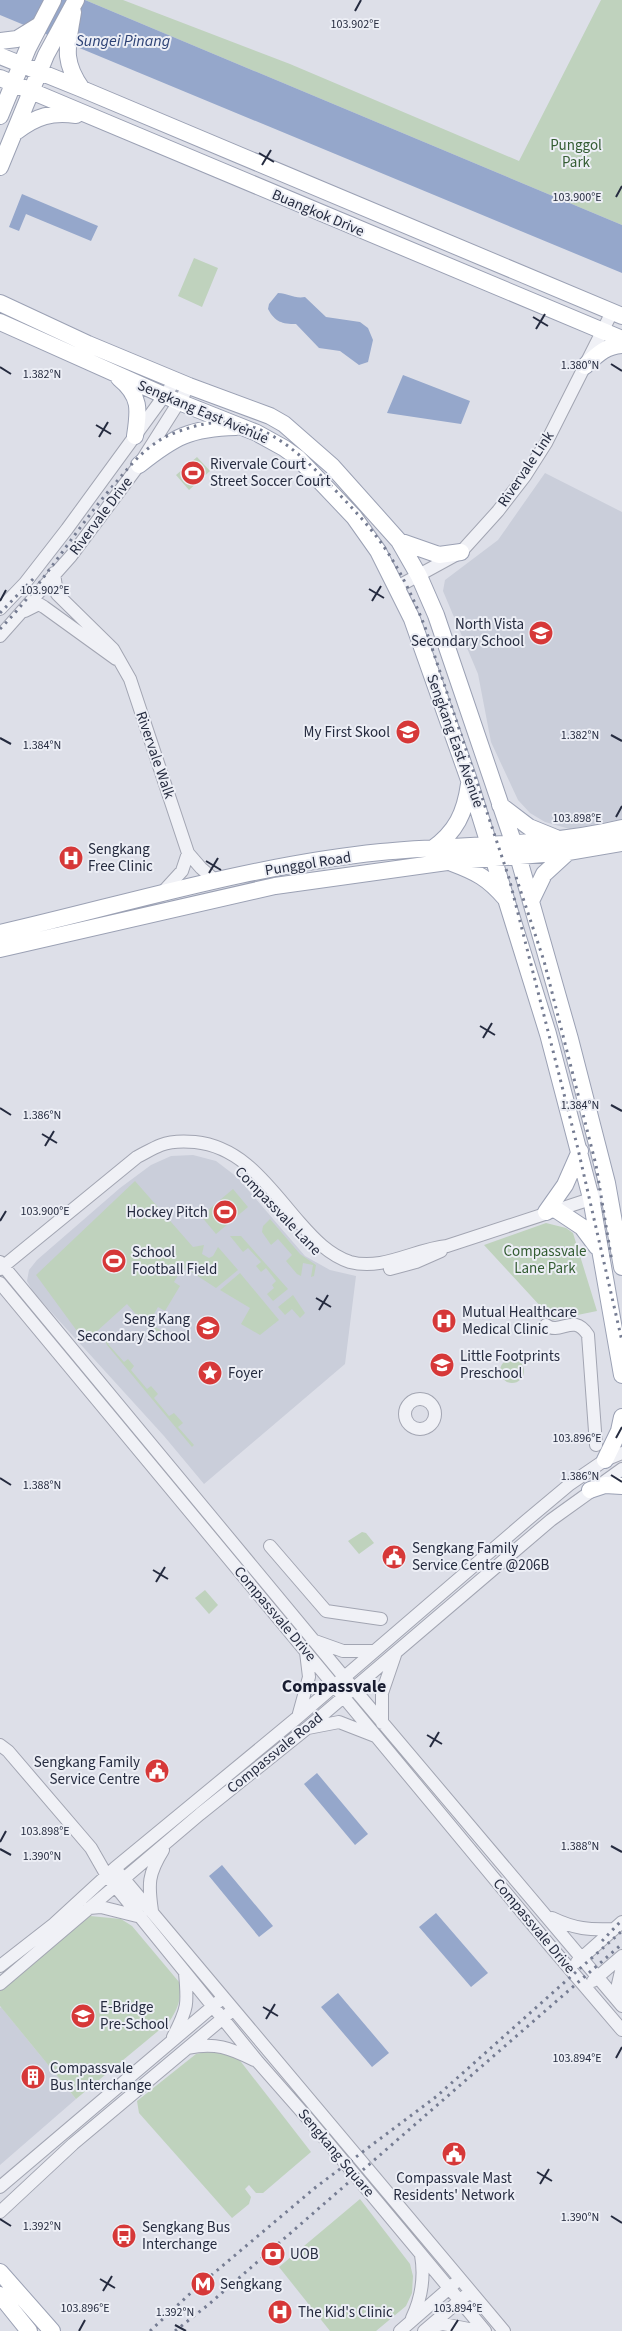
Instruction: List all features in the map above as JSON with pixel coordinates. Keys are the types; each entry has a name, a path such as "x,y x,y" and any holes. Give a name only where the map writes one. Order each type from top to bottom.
{"main road":[{"path":"0,116 7,81 22,66 28,48 53,0"},
{"path":"0,167 17,130 46,55 75,1"},
{"path":"75,1 66,55 72,76 82,89"},
{"path":"0,42 23,37 39,25"},
{"name":"Buangkok Drive","path":"0,56 617,314"},
{"name":"Buangkok Drive","path":"7,81 622,339"},
{"path":"17,130 35,117 63,113 88,116"},
{"name":"Sengkang East Avenue","path":"0,302 59,331 182,383 270,416 284,424 332,466 399,541 419,576 436,615 516,850 570,1039 609,1193 622,1267"},
{"name":"Sengkang East Avenue","path":"0,322 172,399 257,433 298,458 354,518 378,551 412,619 469,780 493,852 548,1034 580,1151 622,1375"},
{"path":"585,366 603,350 622,345"},
{"path":"111,372 129,387 137,401 139,413 135,436"},
{"path":"139,465 185,434 215,428 243,427"},
{"path":"399,541 439,555 461,552"},
{"path":"432,849 445,840 458,825 467,802 469,780"},
{"path":"500,805 529,827 558,838"},
{"name":"Punggol Road","path":"516,850 558,838 596,834 622,828"},
{"name":"Punggol Road","path":"0,949 275,886 447,862 493,852 516,850 568,852 622,843"},
{"name":"Punggol Road","path":"0,933 254,872 354,856 432,849 493,852"},
{"path":"531,901 544,874 568,852"},
{"path":"447,862 481,875 495,885 507,900"},
{"path":"580,1151 565,1185 550,1210 582,1227 600,1254"},
{"path":"605,1460 619,1431 622,1417"},
{"path":"590,1490 605,1485 622,1486"},
{"path":"0,2272 52,2331"},
{"path":"0,2295 29,2331"}],"street":[{"name":"Rivervale Link","path":"397,587 461,552 525,476 546,443 603,331 617,314"},
{"name":"Rivervale Drive","path":"0,636 71,556 139,465 182,383"},
{"name":"Rivervale Drive","path":"0,609 25,583 135,436 172,399"},
{"name":"Rivervale Walk","path":"54,573 57,594 113,648 134,688 188,853 216,881"},
{"name":"Rivervale Walk","path":"19,615 30,607 39,604 118,660"},
{"path":"160,894 182,871 188,853"},
{"name":"Compassvale Lane","path":"4,1275 19,1258 140,1164 163,1153 177,1150 208,1153 237,1166 253,1181 310,1247 329,1262 370,1271 393,1268 438,1254 446,1246 550,1210 609,1193"},
{"name":"Compassvale Drive","path":"4,1275 314,1640 339,1682"},
{"name":"Compassvale Drive","path":"4,1275 306,1652 339,1682 377,1737 622,2030"},
{"path":"546,1325 555,1328 574,1324 583,1328 588,1335 596,1445"},
{"name":"Compassvale Road","path":"0,1966 54,1924 111,1872 298,1717 570,1484 605,1460 622,1453"},
{"name":"Compassvale Road","path":"0,1984 220,1796 306,1729 551,1520 590,1490 622,1469"},
{"path":"270,1546 326,1611 381,1619"},
{"path":"314,1640 343,1651 373,1652"},
{"path":"298,1717 309,1678 306,1652"},
{"path":"382,1723 382,1693 396,1652"},
{"name":"Compassvale Drive","path":"348,1693 382,1723 622,2006"},
{"path":"306,1729 339,1722 377,1737"},
{"name":"Sengkang Square","path":"0,1746 8,1750 146,1914 234,2009 504,2331"},
{"path":"89,1908 101,1907 146,1914 148,1886 152,1868 168,1841"},
{"name":"Sengkang Square","path":"146,1914 184,1972 485,2331"},
{"path":"546,1915 570,1927 588,1930 618,1925"},
{"path":"570,1968 618,1925"},
{"path":"586,1988 622,1956"},
{"path":"622,1967 618,1984 622,2002"},
{"path":"170,2042 186,2013 188,2004 184,1972"},
{"path":"0,2188 224,1998"},
{"path":"0,2212 60,2155 234,2009"},
{"path":"186,2048 208,2044 227,2047 258,2062"},
{"path":"410,2322 418,2305 423,2286 421,2255"},
{"path":"400,2331 460,2279"},
{"path":"426,2330 471,2292"},
{"path":"426,2330 443,2324 478,2331"}],"shaded area":[{"name":"North Vista Secondary School","path":"545,473 622,512 622,819 570,829 545,822 530,813 518,800 491,742 478,674 443,591 445,580 498,540"},
{"name":"Seng Kang Secondary School","path":"193,1155 216,1161 237,1177 305,1256 330,1270 356,1276 345,1364 204,1484 164,1436 33,1292 27,1281 29,1270 37,1260 120,1188 151,1165 171,1156"},
{"name":"Compassvale Bus Interchange","path":"0,2008 76,2099 0,2165"}],"green space":[{"name":"Punggol Park","path":"85,0 123,0 290,64 519,161 601,0 622,0 622,225"},
{"path":"194,258 218,268 202,307 178,296"},
{"name":"Rivervale Court Street Soccer Court","path":"197,457 210,471 189,490 176,475"},
{"name":"School Football Field","path":"135,1181 193,1247 204,1245 202,1254 209,1258 213,1256 218,1247 238,1270 216,1288 190,1271 182,1269 174,1282 180,1286 165,1311 158,1307 150,1321 156,1325 155,1327 167,1334 159,1341 127,1304 85,1342 36,1275"},
{"name":"Hockey Pitch","path":"233,1189 248,1207 216,1234 201,1216"},
{"path":"270,1219 300,1254 316,1265 314,1276 311,1277 313,1265 303,1263 301,1276 297,1274 286,1261 292,1255 278,1239 271,1245 262,1232 263,1226"},
{"name":"Compassvale Lane Park","path":"546,1223 566,1228 573,1233 597,1311 553,1320 484,1245"},
{"path":"230,1236 241,1236 288,1289 273,1301 267,1294 274,1288 272,1285 276,1281 266,1268 261,1272 256,1266 261,1262 248,1248 243,1252"},
{"path":"240,1273 279,1320 260,1335 241,1324 250,1308 220,1290"},
{"path":"293,1295 305,1313 300,1318 292,1309 285,1315 278,1307"},
{"path":"106,1333 112,1340 108,1344 124,1362 128,1359 134,1366 131,1370 147,1389 151,1386 158,1394 154,1398 169,1416 174,1413 183,1423 178,1427 194,1445 192,1447 107,1345 104,1339"},
{"path":"512,1359 517,1360 523,1366 523,1376 517,1382 512,1383 507,1382 501,1376 500,1371 501,1366 507,1360"},
{"path":"362,1532 366,1533 374,1543 359,1554 348,1541"},
{"path":"205,1590 218,1605 209,1614 195,1598"},
{"path":"90,1916 121,1919 132,1926 179,1982 180,1998 175,2013 169,2022 76,2099 0,2006 0,1988"},
{"path":"211,2051 238,2058 311,2152 263,2193 256,2193 249,2185 245,2189 251,2197 249,2204 232,2218 139,2113 137,2101 196,2054"},
{"path":"360,2199 410,2264 413,2276 412,2293 406,2306 376,2331 330,2331 279,2267"}],"water":[{"name":"Sungei Pinang","path":"0,0 85,0 622,225 622,273 0,15"},
{"path":"22,194 98,226 91,241 26,214 19,231 9,227"},
{"path":"278,293 305,297 326,317 360,322 368,328 373,340 368,362 359,365 340,351 319,348 296,324 283,323 276,319 268,309 269,304"},
{"path":"403,375 470,401 461,424 387,413"},
{"path":"317,1773 368,1834 355,1845 304,1784"},
{"path":"222,1865 273,1926 259,1937 209,1876"},
{"path":"436,1913 488,1973 471,1987 419,1927"},
{"path":"338,1993 389,2053 372,2067 321,2007"}],"railway":[{"path":"0,629 30,595 98,505 137,459 162,439 192,427 215,423 236,423 255,428 273,436 306,461 322,476 365,523 395,564 425,627 509,878 578,1149 622,1341"},
{"path":"0,613 35,577"},
{"path":"516,877 544,961 596,1165 612,1262"},
{"path":"602,1941 622,1920"},
{"path":"150,2331 195,2289 316,2187 437,2096 622,1931"},
{"path":"175,2331 208,2305 622,1944"}],"place":[{"name":"Rivervale Court Street Soccer Court","path":"193,473"},
{"name":"North Vista Secondary School","path":"541,633"},
{"name":"My First Skool","path":"408,732"},
{"name":"Sengkang Free Clinic","path":"71,858"},
{"name":"Hockey Pitch","path":"225,1212"},
{"name":"School Football Field","path":"114,1261"},
{"name":"Mutual Healthcare Medical Clinic","path":"444,1321"},
{"name":"Seng Kang Secondary School","path":"208,1328"},
{"name":"Little Footprints Preschool","path":"442,1365"},
{"name":"Foyer","path":"210,1373"},
{"name":"Sengkang Family Service Centre @206B","path":"394,1557"},
{"name":"Sengkang Family Service Centre","path":"157,1771"},
{"name":"E-Bridge Pre-School","path":"83,2016"},
{"name":"Compassvale Bus Interchange","path":"33,2077"},
{"name":"Compassvale Mast Residents' Network","path":"454,2154"},
{"name":"Sengkang Bus Interchange","path":"124,2236"},
{"name":"UOB","path":"273,2254"},
{"name":"Sengkang","path":"203,2284"},
{"name":"The Kid's Clinic","path":"280,2312"}],"district":[{"name":"Compassvale","path":"334,1686"}]}
